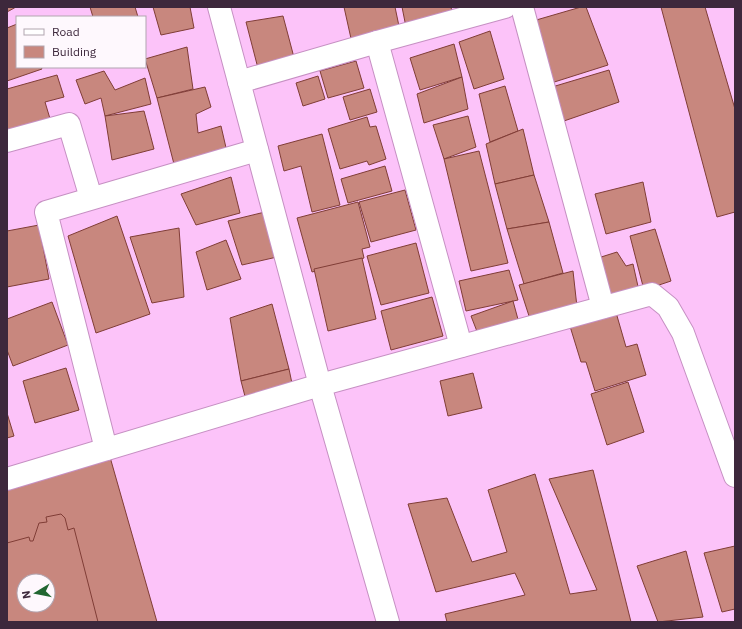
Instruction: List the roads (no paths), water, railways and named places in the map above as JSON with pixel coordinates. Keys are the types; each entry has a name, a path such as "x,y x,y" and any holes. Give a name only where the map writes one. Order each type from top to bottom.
{"street":[{"path":"219,7 320,385 388,622"},
{"path":"239,82 505,7"},
{"path":"522,7 602,307"},
{"path":"377,42 461,346"},
{"path":"7,141 70,124 92,198"},
{"path":"106,449 46,212 257,150"},
{"path":"7,478 320,385 652,294 668,307 683,333 735,476"}]}
